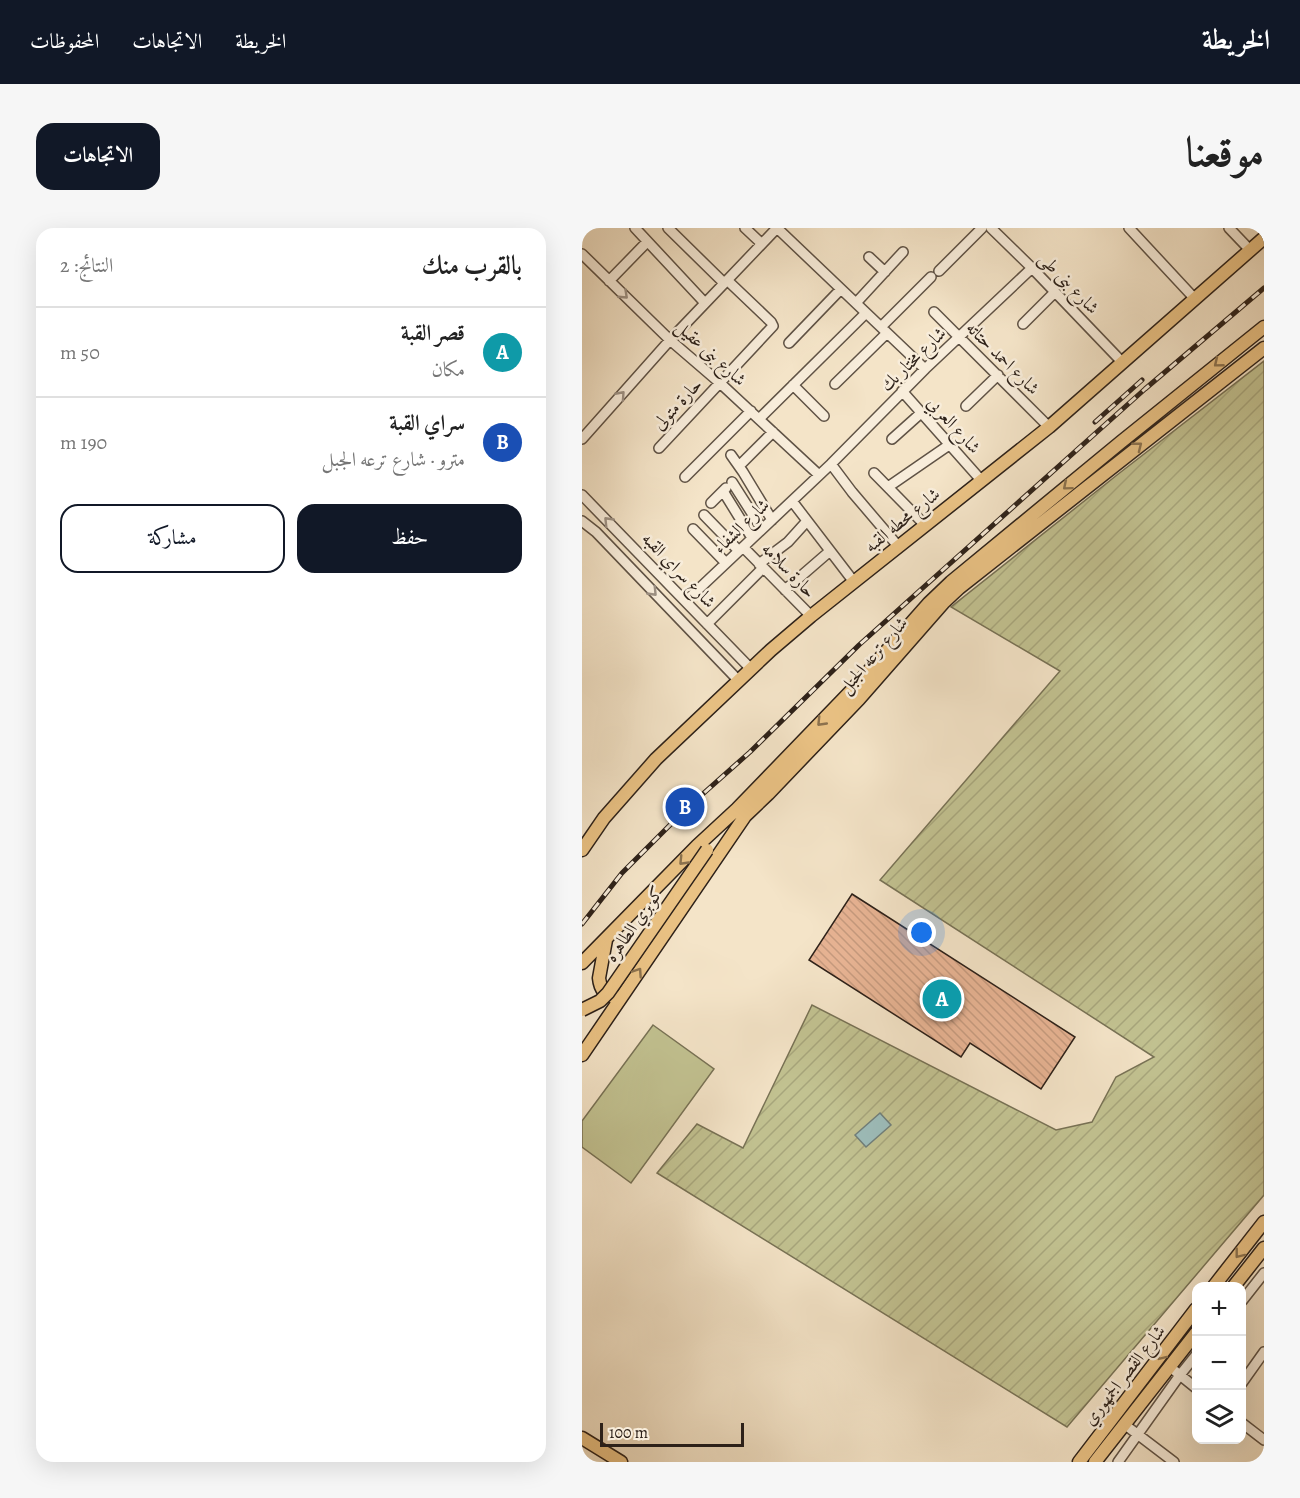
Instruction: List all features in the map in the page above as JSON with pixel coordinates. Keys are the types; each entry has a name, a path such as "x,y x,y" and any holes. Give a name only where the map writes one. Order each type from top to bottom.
{"main road":[{"name":"شارع محطه القبه","path":"582,850 600,823 656,759 738,680 811,616 1049,427 1264,238"},
{"name":"شارع ترعه الجبل","path":"582,963 697,846 737,809 852,690 929,603 951,582 1264,327"},
{"name":"شارع ترعه الجبل","path":"582,1055 745,816 859,699 944,602 968,580 1264,348"},
{"name":"شارع ترعه الجبل","path":"707,850 737,809"},
{"name":"كوبري الطاهره","path":"582,1010 600,1001 608,993 707,850"},
{"path":"606,940 599,978 600,984 610,996 616,998 621,996"},
{"path":"1218,1282 1264,1222"},
{"path":"1238,1282 1264,1248"},
{"name":"شارع القصر الجمهوري","path":"1079,1462 1192,1316"},
{"name":"شارع القصر الجمهوري","path":"1095,1462 1195,1336"},
{"path":"585,1443 621,1462"}],"street":[{"path":"635,228 705,303"},
{"path":"668,228 726,281"},
{"path":"745,228 762,244"},
{"path":"582,439 670,340 777,228 925,369"},
{"path":"835,384 935,274 982,228"},
{"name":"شارع بنى طى","path":"991,228 1123,363"},
{"path":"1129,228 1195,299"},
{"path":"1229,228 1250,250"},
{"path":"609,281 647,242"},
{"path":"856,303 903,252"},
{"name":"شارع بنى عقيل","path":"582,254 670,340 819,475"},
{"path":"869,257 885,272"},
{"name":"شارع مختار بك","path":"819,475 925,369 1032,268"},
{"name":"حارة متولى","path":"659,448 773,326 726,281"},
{"path":"789,343 841,289"},
{"path":"1023,324 1055,292"},
{"path":"759,419 866,312"},
{"name":"شارع احمد حتاته","path":"934,312 1049,427"},
{"path":"966,406 998,375"},
{"path":"793,385 824,416"},
{"name":"شارع العربي","path":"902,392 981,480"},
{"path":"685,477 751,411"},
{"path":"892,439 921,413"},
{"path":"711,503 732,482 773,432"},
{"path":"888,487 949,445"},
{"path":"731,455 772,520"},
{"path":"831,464 898,546"},
{"path":"874,473 925,525"},
{"name":"شارع الشفاء","path":"686,601 819,475"},
{"path":"732,482 762,529"},
{"path":"723,491 752,538"},
{"name":"شارع سراي القبه","path":"582,495 751,669"},
{"path":"792,501 854,582"},
{"name":"حارة سلامه","path":"704,515 761,566 811,616"},
{"name":"شارع سراي القبه","path":"582,521 596,532 738,680"},
{"path":"707,624 761,566 807,522"},
{"path":"693,529 726,563"},
{"path":"785,590 830,551"},
{"path":"1246,1295 1264,1273"},
{"path":"1246,1378 1263,1358"},
{"path":"1118,1462 1192,1361"},
{"path":"1170,1367 1192,1384"},
{"path":"1124,1424 1174,1462"},
{"path":"1246,1426 1264,1440"}],"green space":[{"path":"1264,361 1264,1195 1067,1427 657,1173 697,1124 743,1148 812,1005 1056,1130 1092,1122 1116,1077 1154,1057 880,880 1060,671 951,607"},
{"path":"653,1025 714,1069 631,1183 582,1147 582,1121"}],"water":[{"path":"880,1113 891,1125 866,1147 855,1135"}],"building":[{"path":"852,894 1075,1037 1041,1089 970,1043 961,1057 809,960"}],"railway":[{"path":"582,924 622,873 859,645 1145,389 1264,288"},
{"path":"1095,422 1142,380"}],"place":[{"name":"سراي القبة","path":"685,807"},
{"name":"قصر القبة","path":"942,999"}]}
